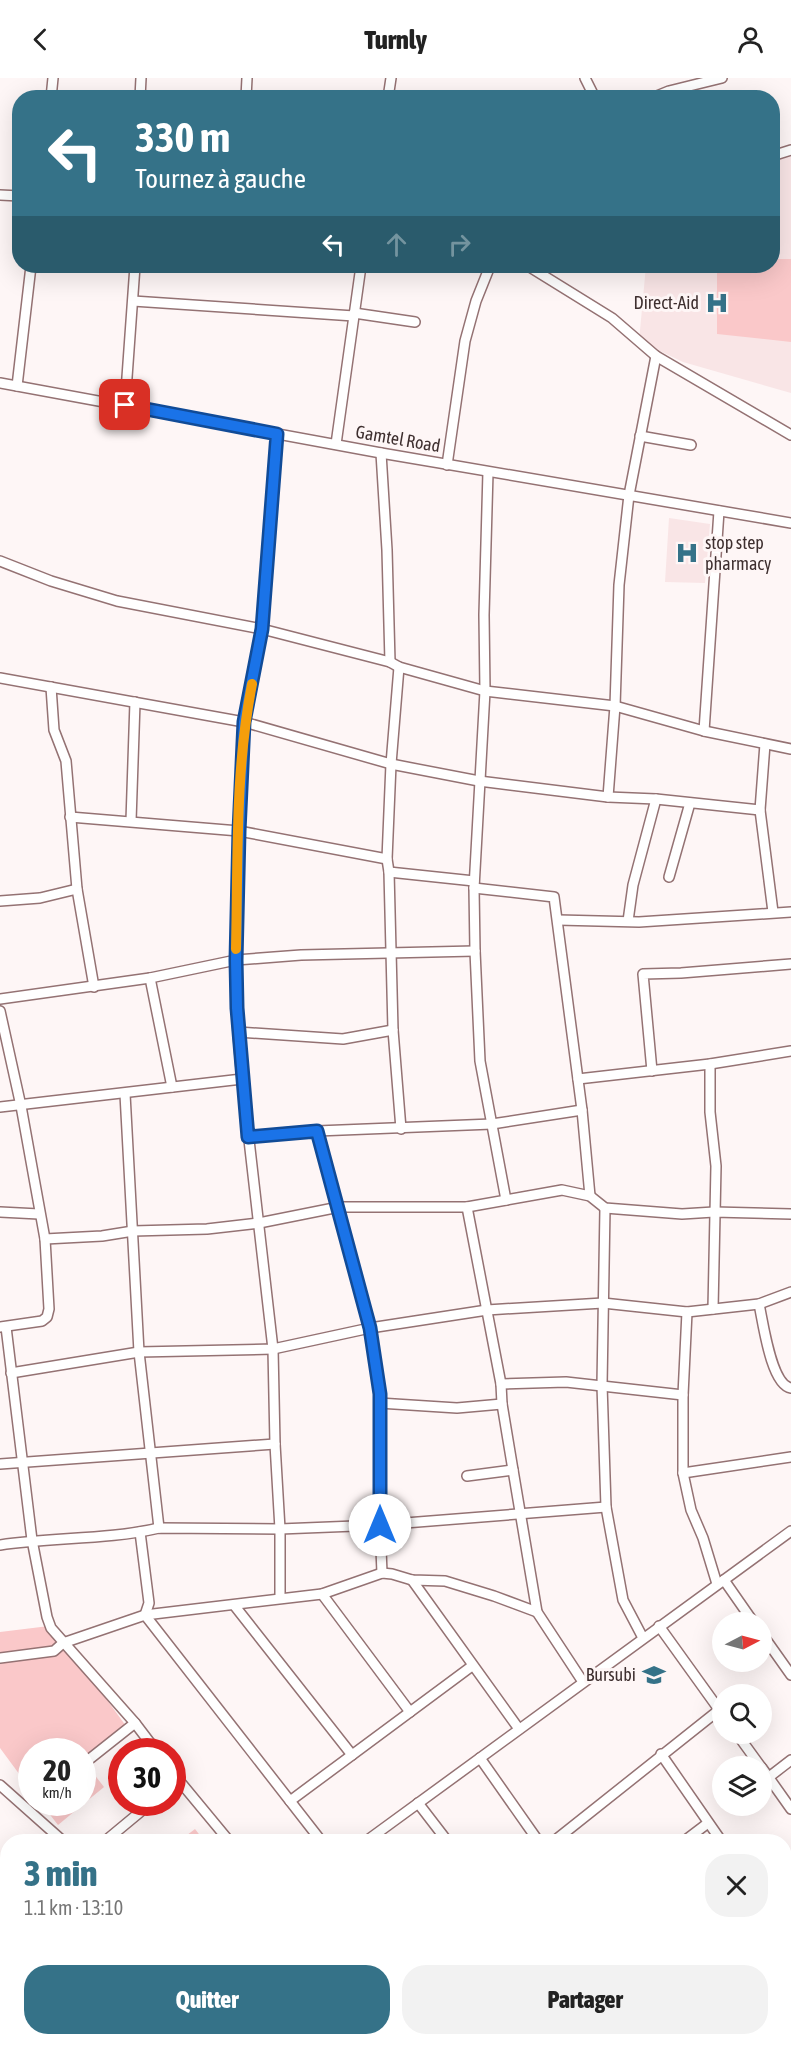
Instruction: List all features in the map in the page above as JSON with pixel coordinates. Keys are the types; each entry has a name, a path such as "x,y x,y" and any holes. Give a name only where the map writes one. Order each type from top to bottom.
{"street":[{"path":"673,90 722,78"},
{"path":"17,386 30,273"},
{"path":"125,405 135,273"},
{"path":"336,444 360,273"},
{"path":"447,465 465,341 476,301 487,273"},
{"path":"539,273 612,318 656,356 791,435"},
{"path":"133,301 354,314 415,322"},
{"path":"608,797 615,706 619,585 630,495 656,356"},
{"name":"Gamtel Road","path":"0,383 447,465 791,523"},
{"path":"277,434 262,629 244,722 236,960 242,1079 273,1349 280,1530 280,1598"},
{"path":"640,436 691,445"},
{"path":"381,453 387,550 390,662"},
{"path":"488,471 484,615 485,691 474,884 475,951 480,1060 506,1200"},
{"path":"704,731 719,511"},
{"path":"0,561 51,581 117,601 262,629 390,662 399,667 485,691 615,706 704,731 791,749"},
{"path":"399,667 391,764 387,859 393,1030 401,1129"},
{"path":"0,678 244,722 391,764 479,781 608,797 760,810"},
{"path":"51,687 54,730 66,761 77,890 94,987"},
{"path":"131,821 135,702"},
{"path":"765,744 760,810 773,912"},
{"path":"628,921 633,885 656,800"},
{"path":"669,878 690,803"},
{"path":"70,817 239,831 387,859"},
{"path":"389,872 554,897 582,1110 590,1196"},
{"path":"0,901 40,898 77,890"},
{"path":"558,920 639,922 791,912"},
{"path":"0,999 150,978 236,960 301,955 475,951"},
{"path":"652,1071 643,974 791,964"},
{"path":"150,978 172,1087"},
{"path":"0,1011 21,1106 45,1239 49,1309 47,1317 42,1320 3,1327 32,1540 47,1617 51,1628 63,1643 147,1738"},
{"path":"238,1032 343,1040 393,1030"},
{"path":"578,1079 710,1064 791,1051"},
{"path":"710,1064 710,1112 716,1166 713,1309"},
{"path":"0,1107 242,1079"},
{"path":"125,1094 139,1352 159,1528"},
{"path":"248,1137 317,1131 492,1124 582,1110"},
{"path":"317,1131 370,1328 380,1403 382,1573"},
{"path":"45,1239 102,1236 133,1231 207,1229 259,1223 339,1207 467,1207 562,1190 590,1196 604,1208 682,1214 714,1212 791,1214"},
{"path":"467,1207 501,1384 502,1404 537,1612 583,1682"},
{"path":"604,1208 602,1385 606,1507 622,1600 643,1638"},
{"path":"0,1212 39,1214"},
{"path":"11,1373 139,1352 273,1349 370,1328 487,1310 603,1303 687,1312 759,1304 791,1292"},
{"path":"759,1304 780,1381 784,1386 791,1388"},
{"path":"687,1312 683,1395 683,1473 690,1510 720,1582 745,1612"},
{"path":"501,1384 566,1382 683,1395"},
{"path":"380,1403 457,1408 502,1404"},
{"path":"0,1464 275,1444"},
{"path":"683,1473 791,1457"},
{"path":"466,1476 513,1470"},
{"path":"0,1545 32,1540 140,1532 159,1528 280,1530 380,1525 606,1507"},
{"path":"140,1532 149,1603 145,1615"},
{"path":"376,1834 659,1626 789,1536"},
{"path":"0,1658 54,1651 63,1643 145,1615 322,1594 382,1573 412,1580 445,1581 537,1612"},
{"path":"412,1580 519,1729"},
{"path":"322,1594 410,1712"},
{"path":"234,1605 352,1755"},
{"path":"145,1615 316,1834"},
{"path":"659,1626 712,1700"},
{"path":"772,1648 791,1675"},
{"path":"290,1801 472,1666"},
{"path":"563,1834 661,1754 712,1718"},
{"path":"96,1754 135,1723"},
{"path":"661,1754 716,1834"},
{"path":"480,1758 533,1834"},
{"path":"772,1775 791,1760"},
{"path":"772,1781 791,1809"},
{"path":"0,1785 18,1801"},
{"path":"186,1793 223,1834"},
{"path":"418,1803 442,1834"},
{"path":"35,1816 55,1834"},
{"path":"114,1834 135,1816"},
{"path":"694,1834 708,1823"}],"shaded area":[{"name":"Direct-Aid","path":"791,155 791,393 683,362 639,341 645,273 780,273 780,159"},
{"path":"780,259 791,259 791,342 717,334 717,273 780,273"},
{"name":"stop step pharmacy","path":"669,518 710,524 705,583 665,582"},
{"path":"49,1626 72,1652 126,1726 96,1750 96,1738 18,1738 18,1772 0,1748 0,1632"},
{"path":"96,1777 104,1787 96,1794"},
{"path":"51,1816 69,1816 58,1825"},
{"path":"195,1829 199,1834 188,1834"}],"slow traffic":[{"path":"236,949 244,722 252,684"}],"place":[{"name":"Direct-Aid","path":"717,303"},
{"name":"stop step pharmacy","path":"687,553"},
{"name":"Bursubi","path":"654,1675"}],"route":[{"path":"125,405 277,434 262,629 244,722 236,960 242,1079 248,1137 317,1131 370,1328 380,1394 380,1525"}]}
